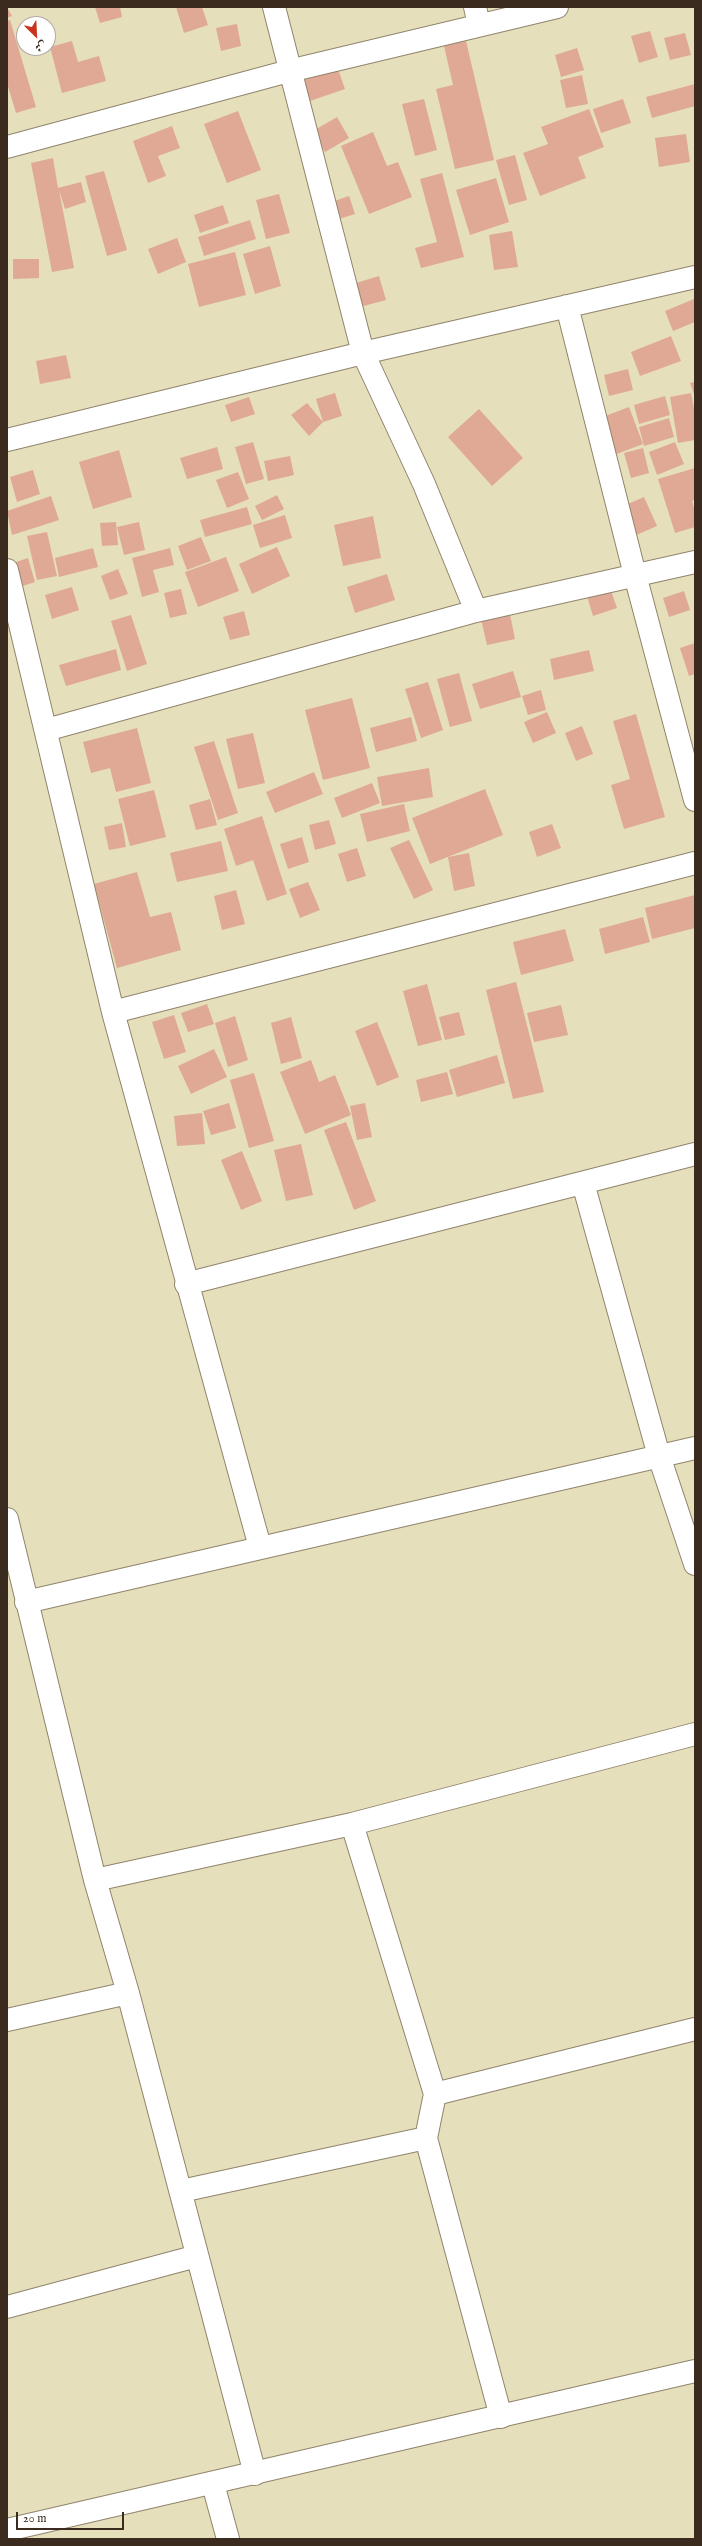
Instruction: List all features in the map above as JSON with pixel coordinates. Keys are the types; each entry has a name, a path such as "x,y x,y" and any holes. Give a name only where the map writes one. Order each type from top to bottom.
{"street":[{"path":"274,7 289,71 363,353 424,484 476,611"},
{"path":"7,147 289,71 477,16 557,7"},
{"path":"7,440 363,353 695,277"},
{"path":"567,306 634,575 695,800"},
{"path":"46,730 476,611 695,562"},
{"path":"7,570 113,1012 186,1284 260,1547"},
{"path":"113,1012 695,863"},
{"path":"186,1284 695,1154"},
{"path":"583,1183 659,1456 695,1564"},
{"path":"26,1602 695,1448"},
{"path":"7,1519 95,1880 128,1993 255,2474"},
{"path":"95,1880 352,1824 695,1734"},
{"path":"352,1824 435,2094 426,2138 501,2417"},
{"path":"7,2020 128,1993"},
{"path":"435,2094 695,2029"},
{"path":"181,2191 426,2138"},
{"path":"7,2307 197,2256"},
{"path":"7,2530 213,2484 695,2371"},
{"path":"213,2484 228,2539"}],"building":[{"path":"7,7 12,16 7,18"},
{"path":"95,7 120,7 122,17 100,23"},
{"path":"176,7 202,7 208,25 184,33"},
{"path":"10,20 16,40 16,56 21,56 36,107 16,113 7,83 7,21"},
{"path":"237,24 241,46 221,51 216,28"},
{"path":"650,31 658,57 639,63 631,36"},
{"path":"685,33 691,55 670,60 664,38"},
{"path":"72,41 78,62 99,56 106,81 62,93 52,56 56,56 56,45"},
{"path":"466,41 494,160 455,169 436,89 453,85 444,46"},
{"path":"577,48 584,70 561,77 555,55"},
{"path":"338,69 345,89 310,101 303,80"},
{"path":"582,75 588,104 566,108 560,80"},
{"path":"695,84 695,106 652,118 646,97"},
{"path":"424,99 437,150 415,156 402,104"},
{"path":"623,99 631,123 601,133 593,109"},
{"path":"589,109 604,147 578,157 586,178 540,196 523,153 548,144 541,127"},
{"path":"238,111 261,170 227,183 204,124"},
{"path":"337,117 349,138 325,152 313,131"},
{"path":"172,126 180,148 158,156 166,176 148,183 133,141"},
{"path":"373,132 387,166 398,162 412,197 369,214 341,146"},
{"path":"686,134 690,162 659,167 655,138"},
{"path":"515,155 527,200 509,205 496,160"},
{"path":"53,158 58,188 81,182 86,202 65,209 59,190 74,268 52,272 31,163"},
{"path":"104,171 127,250 107,256 85,176"},
{"path":"442,173 464,257 421,268 415,248 437,242 420,179"},
{"path":"496,178 509,222 470,235 456,190"},
{"path":"279,194 290,233 266,239 256,200"},
{"path":"349,196 355,214 329,222 323,205"},
{"path":"223,205 229,223 200,233 194,215"},
{"path":"250,220 256,239 204,256 198,237"},
{"path":"512,231 518,267 494,270 489,235"},
{"path":"177,238 186,262 158,274 148,249"},
{"path":"270,246 281,286 255,294 243,254"},
{"path":"235,252 246,295 199,307 188,264"},
{"path":"13,259 39,259 39,278 13,279"},
{"path":"379,276 386,300 360,307 353,284"},
{"path":"694,299 695,322 673,331 665,311"},
{"path":"671,336 681,361 640,376 631,352"},
{"path":"66,355 71,378 40,384 36,361"},
{"path":"628,369 633,390 609,396 604,375"},
{"path":"695,382 695,397 690,383"},
{"path":"335,393 342,416 323,422 316,399"},
{"path":"691,393 695,414 695,440 678,443 670,397"},
{"path":"665,396 670,415 639,424 634,405"},
{"path":"249,397 255,414 231,422 225,405"},
{"path":"307,403 323,422 309,436 291,415"},
{"path":"629,407 643,444 614,455 600,418"},
{"path":"479,409 523,458 492,486 448,437"},
{"path":"669,418 674,437 644,446 639,427"},
{"path":"253,442 264,479 246,484 235,447"},
{"path":"675,442 684,464 657,475 649,452"},
{"path":"217,447 223,469 187,479 180,458"},
{"path":"643,448 649,473 631,478 624,453"},
{"path":"119,450 132,497 93,509 79,462"},
{"path":"290,456 294,475 268,481 264,461"},
{"path":"695,468 695,500 692,501 695,511 695,527 675,533 658,479"},
{"path":"33,470 40,494 17,502 10,477"},
{"path":"238,472 249,499 227,508 216,480"},
{"path":"277,495 284,509 262,520 255,506"},
{"path":"51,496 59,520 12,535 7,511"},
{"path":"644,497 657,526 634,536 621,507"},
{"path":"247,507 252,524 205,537 200,520"},
{"path":"285,515 292,538 260,548 253,525"},
{"path":"373,516 381,558 343,566 334,525"},
{"path":"116,522 118,545 102,546 100,523"},
{"path":"139,522 145,550 124,555 117,527"},
{"path":"47,532 57,576 37,580 27,536"},
{"path":"201,537 211,561 187,570 178,546"},
{"path":"277,547 290,576 252,594 239,564"},
{"path":"93,548 98,567 59,577 55,558"},
{"path":"170,548 174,565 153,570 159,592 142,597 132,558"},
{"path":"7,555 10,564 28,558 35,582 7,591"},
{"path":"226,557 239,591 198,607 185,572"},
{"path":"118,569 128,594 110,600 101,576"},
{"path":"387,574 395,600 355,613 347,587"},
{"path":"72,587 79,610 52,619 45,595"},
{"path":"610,588 617,608 593,616 587,596"},
{"path":"181,589 187,614 170,618 164,593"},
{"path":"684,591 690,610 669,617 663,598"},
{"path":"509,609 515,639 487,645 480,615"},
{"path":"244,611 250,635 230,640 223,617"},
{"path":"131,615 147,664 127,671 111,621"},
{"path":"695,643 695,674 689,676 680,648"},
{"path":"116,649 121,670 66,686 59,665"},
{"path":"589,650 594,671 554,680 550,659"},
{"path":"513,671 521,697 480,709 472,684"},
{"path":"459,673 472,721 450,727 437,679"},
{"path":"428,682 443,730 421,738 405,689"},
{"path":"541,690 546,710 528,715 522,696"},
{"path":"352,698 370,768 323,780 305,710"},
{"path":"547,712 556,733 533,743 524,722"},
{"path":"636,714 665,817 624,829 611,785 630,779 613,721"},
{"path":"411,717 417,741 376,752 370,728"},
{"path":"582,726 593,754 576,761 565,733"},
{"path":"137,728 151,783 116,792 110,768 91,773 83,742"},
{"path":"253,733 265,783 238,789 226,739"},
{"path":"214,741 238,813 218,820 194,747"},
{"path":"429,768 433,797 382,806 377,777"},
{"path":"314,772 323,794 275,813 266,792"},
{"path":"372,783 380,803 342,818 334,798"},
{"path":"485,789 503,835 430,864 412,818"},
{"path":"154,790 166,837 130,846 118,799"},
{"path":"210,799 217,825 196,830 189,805"},
{"path":"404,804 410,831 367,842 360,814"},
{"path":"262,816 287,894 267,901 253,860 236,866 224,829"},
{"path":"329,820 336,844 315,850 309,825"},
{"path":"122,823 126,847 109,850 104,827"},
{"path":"552,824 561,848 537,857 529,832"},
{"path":"302,837 309,862 288,869 280,844"},
{"path":"409,840 433,890 414,899 390,848"},
{"path":"221,841 228,871 177,882 170,853"},
{"path":"357,848 366,876 347,882 338,854"},
{"path":"469,853 475,886 454,891 448,857"},
{"path":"137,872 150,917 171,912 181,950 117,968 94,884"},
{"path":"308,882 320,910 300,918 289,889"},
{"path":"236,890 245,924 222,930 214,896"},
{"path":"695,895 695,928 652,939 645,908"},
{"path":"643,917 650,942 605,954 599,929"},
{"path":"565,929 574,961 521,975 513,942"},
{"path":"516,982 544,1092 513,1099 486,990"},
{"path":"427,984 442,1040 418,1046 403,991"},
{"path":"207,1004 214,1024 188,1032 181,1013"},
{"path":"561,1005 568,1035 534,1042 527,1013"},
{"path":"459,1012 465,1035 445,1040 439,1017"},
{"path":"174,1015 186,1052 164,1059 152,1022"},
{"path":"235,1016 248,1060 228,1067 215,1023"},
{"path":"291,1017 302,1058 281,1064 271,1023"},
{"path":"377,1022 399,1077 377,1086 355,1031"},
{"path":"214,1049 227,1077 191,1094 178,1066"},
{"path":"497,1055 505,1083 457,1097 449,1070"},
{"path":"311,1060 319,1082 335,1075 351,1115 305,1134 280,1072"},
{"path":"447,1072 453,1094 421,1102 416,1080"},
{"path":"254,1073 274,1141 249,1148 230,1080"},
{"path":"229,1103 236,1128 211,1135 203,1111"},
{"path":"365,1103 372,1137 357,1140 350,1106"},
{"path":"202,1113 205,1144 177,1146 174,1116"},
{"path":"346,1122 376,1201 354,1210 324,1130"},
{"path":"301,1144 313,1195 286,1201 274,1150"},
{"path":"242,1151 262,1201 241,1210 221,1160"}]}
